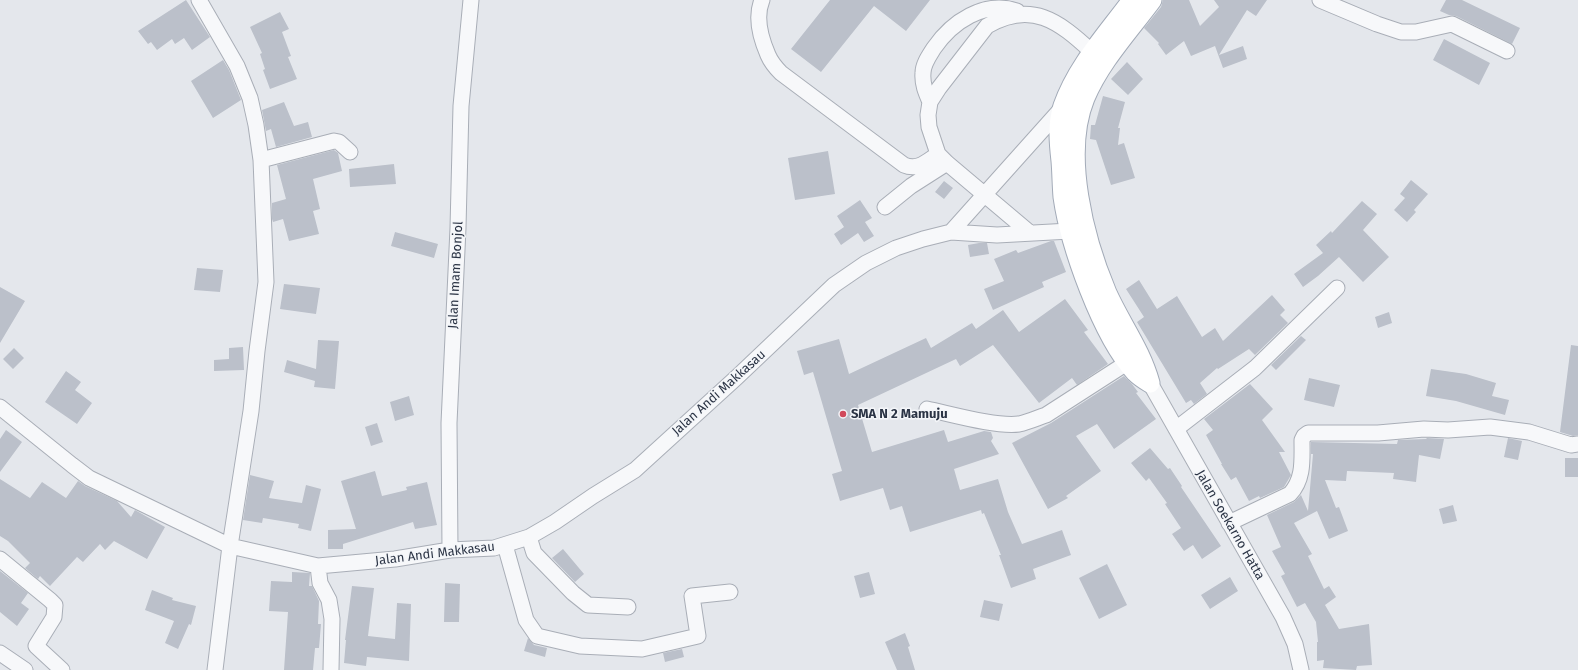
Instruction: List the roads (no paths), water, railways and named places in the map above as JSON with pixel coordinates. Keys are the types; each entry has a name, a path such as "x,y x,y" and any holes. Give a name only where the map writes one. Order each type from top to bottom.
{"main road":[{"name":"Jalan Soekarno Hatta","path":"1078,232 1063,197 1059,128 1062,108 1073,82 1092,52 1141,2"},
{"name":"Jalan Soekarno Hatta","path":"1141,2 1086,96 1079,114 1076,130 1080,204 1078,259 1095,301 1109,330 1134,359 1136,373 1150,383"}],"street":[{"path":"199,0 237,66 250,98 261,160 266,282 251,411 230,546 215,670"},
{"name":"Jalan Imam Bonjol","path":"450,550 449,423 458,228 461,106 471,0"},
{"path":"762,0 758,18 762,36 768,56 780,73 904,165 910,168 915,168 943,158"},
{"path":"1320,0 1377,24 1401,32 1416,32 1452,24 1507,51"},
{"path":"1030,233 943,158 929,127 928,115 930,102 939,88 988,26 996,19 1008,13 1037,6 1092,52"},
{"path":"930,102 923,83 925,63 938,42 952,27 964,19 988,8 1008,7 1018,11"},
{"path":"951,232 1062,108"},
{"path":"261,160 334,141 339,142 350,152"},
{"path":"884,207 943,158"},
{"name":"Jalan Andi Makkasau","path":"0,407 89,478 230,546 318,566 395,559 450,550 494,548 529,537 555,522 635,470 736,378 834,285 866,264 896,248 923,238 951,232 997,236 1030,233 1078,232"},
{"path":"1176,429 1255,368 1337,288"},
{"path":"927,409 998,424 1018,424 1046,415 1134,359"},
{"name":"Jalan Soekarno Hatta","path":"1150,383 1283,617 1295,644 1301,670"},
{"path":"1229,523 1290,494 1296,488 1300,481 1302,471 1302,440 1308,433 1378,433 1424,429 1448,430 1490,428 1529,432 1571,444 1578,444"},
{"path":"529,537 534,553 573,593 588,605 628,607"},
{"path":"505,545 526,620 537,636 580,646 642,649 698,636 692,596 730,592"},
{"path":"0,559 55,605 54,617 24,662"},
{"path":"318,566 320,583 329,600 332,619 330,670"},
{"path":"0,653 24,662 62,670"}],"place":[{"name":"SMA N 2 Mamuju","path":"843,414"}]}
